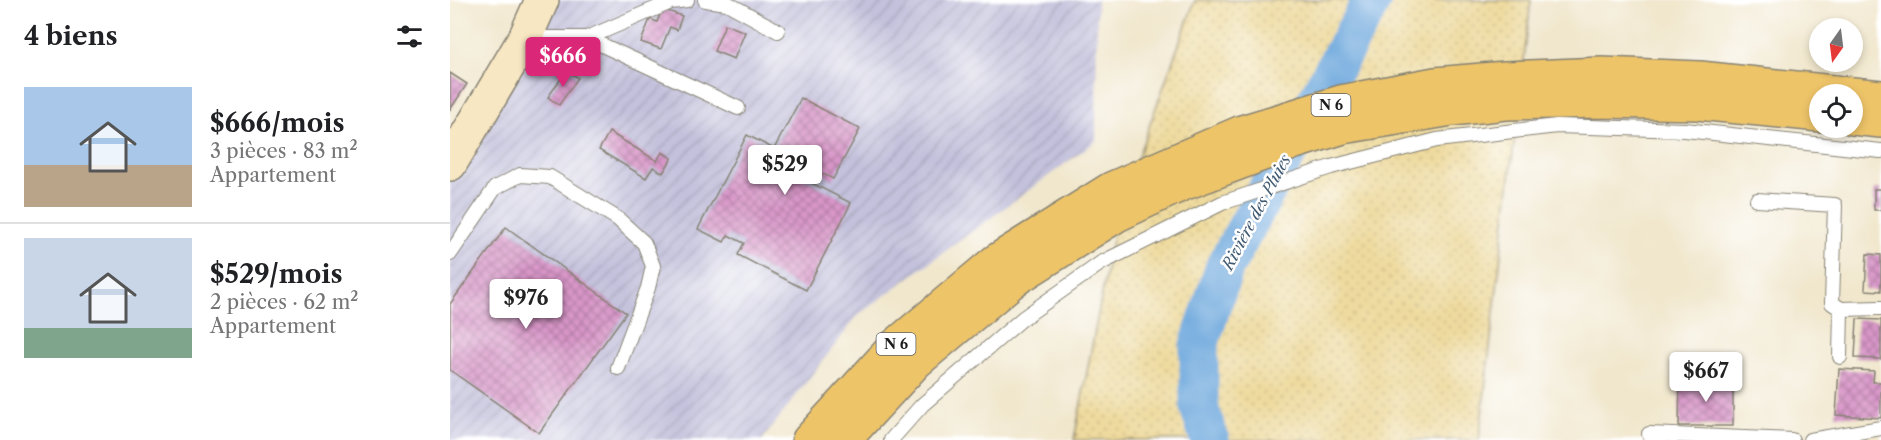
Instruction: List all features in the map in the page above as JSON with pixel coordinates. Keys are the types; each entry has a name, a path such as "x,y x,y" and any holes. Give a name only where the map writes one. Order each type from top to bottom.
{"main road":[{"path":"450,164 525,38 542,0"},
{"name":"N 6","path":"1694,104 1881,97"},
{"name":"N 6","path":"809,440 896,345 1005,271 1180,185 1249,158 1343,127 1452,109 1506,103 1602,100 1694,104 1809,114"},
{"path":"1863,119 1881,121"},
{"name":"N 6","path":"844,440 1005,271"}],"lane":[{"path":"525,38 587,38 671,2 687,0"},
{"path":"705,0 727,3 778,31"},
{"path":"587,38 738,108"},
{"path":"891,440 922,405 1023,318 1101,262 1222,203 1331,167 1437,140 1557,126 1694,104 1881,151"},
{"path":"450,254 495,188 520,175 550,177 618,219 644,243 653,266 648,288 618,368"},
{"path":"1757,200 1835,205 1832,303 1841,309 1881,308"},
{"path":"1840,357 1841,309"},
{"path":"1810,440 1881,428"},
{"path":"1649,434 1792,440"}],"shaded area":[{"path":"542,0 1097,0 1096,141 858,315 762,440 450,440 450,164"}],"sand":[{"path":"1195,0 1531,0 1479,440 1074,440 1117,215"}],"building":[{"path":"662,9 682,16 677,30 670,27 661,49 641,42 650,19 657,22"},
{"path":"725,24 745,32 734,59 714,51"},
{"path":"567,70 578,78 559,105 548,97"},
{"path":"450,73 467,84 450,110"},
{"path":"801,98 860,129 833,179 790,157 784,169 851,203 806,290 738,255 744,243 728,235 724,242 698,229 747,135 774,149"},
{"path":"609,132 657,161 662,152 672,158 663,173 653,167 646,178 599,150"},
{"path":"1874,189 1881,189 1881,210 1874,210"},
{"path":"506,227 626,313 539,433 450,370 450,304"},
{"path":"1867,254 1881,255 1881,291 1865,290"},
{"path":"1857,319 1881,320 1881,359 1855,358"},
{"path":"1839,369 1874,371 1873,382 1881,382 1881,418 1836,415"},
{"path":"1680,379 1733,379 1733,426 1679,426"}],"waterway":[{"name":"Rivière des Pluies","path":"1210,440 1199,407 1199,345 1225,266 1372,0"}]}
